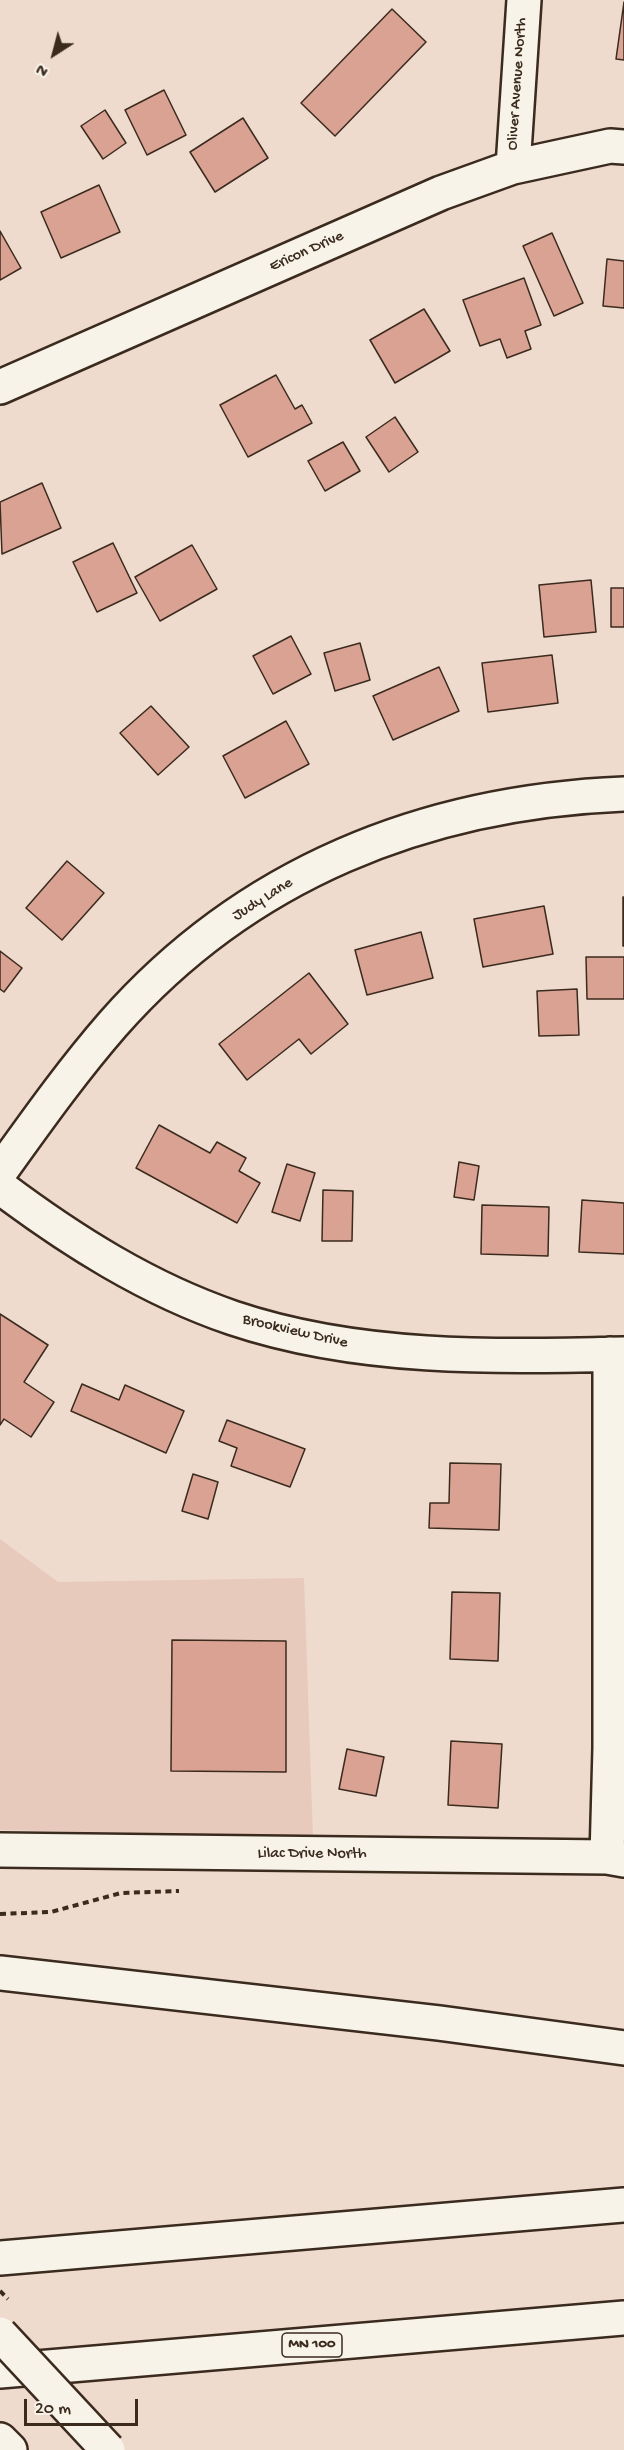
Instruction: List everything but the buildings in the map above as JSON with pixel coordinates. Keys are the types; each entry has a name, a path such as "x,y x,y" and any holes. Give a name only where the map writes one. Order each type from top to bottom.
{"main road":[{"name":"Oliver Avenue North","path":"513,167 524,0"},
{"name":"Ericon Drive","path":"0,387 441,193 513,167 610,146 624,147"},
{"name":"Judy Lane","path":"0,1172 52,1099 113,1024 169,968 238,914 329,860 407,830 492,808 624,794"},
{"name":"Brookview Drive","path":"0,1188 87,1248 133,1274 232,1317 286,1333 340,1344 446,1354 617,1354"},
{"path":"616,1858 610,1748 617,1354"},
{"name":"Lilac Drive North","path":"0,1850 616,1858"},
{"path":"0,1973 439,2023 624,2048"},
{"path":"0,2258 624,2205"},
{"name":"MN 100","path":"0,2371 624,2318"},
{"path":"0,2334 108,2450"},
{"path":"0,2440 10,2450"}],"path":[{"path":"0,1914 51,1912 121,1893 189,1891"}],"shaded area":[{"path":"0,1539 58,1582 304,1578 313,1837 0,1830"}]}
